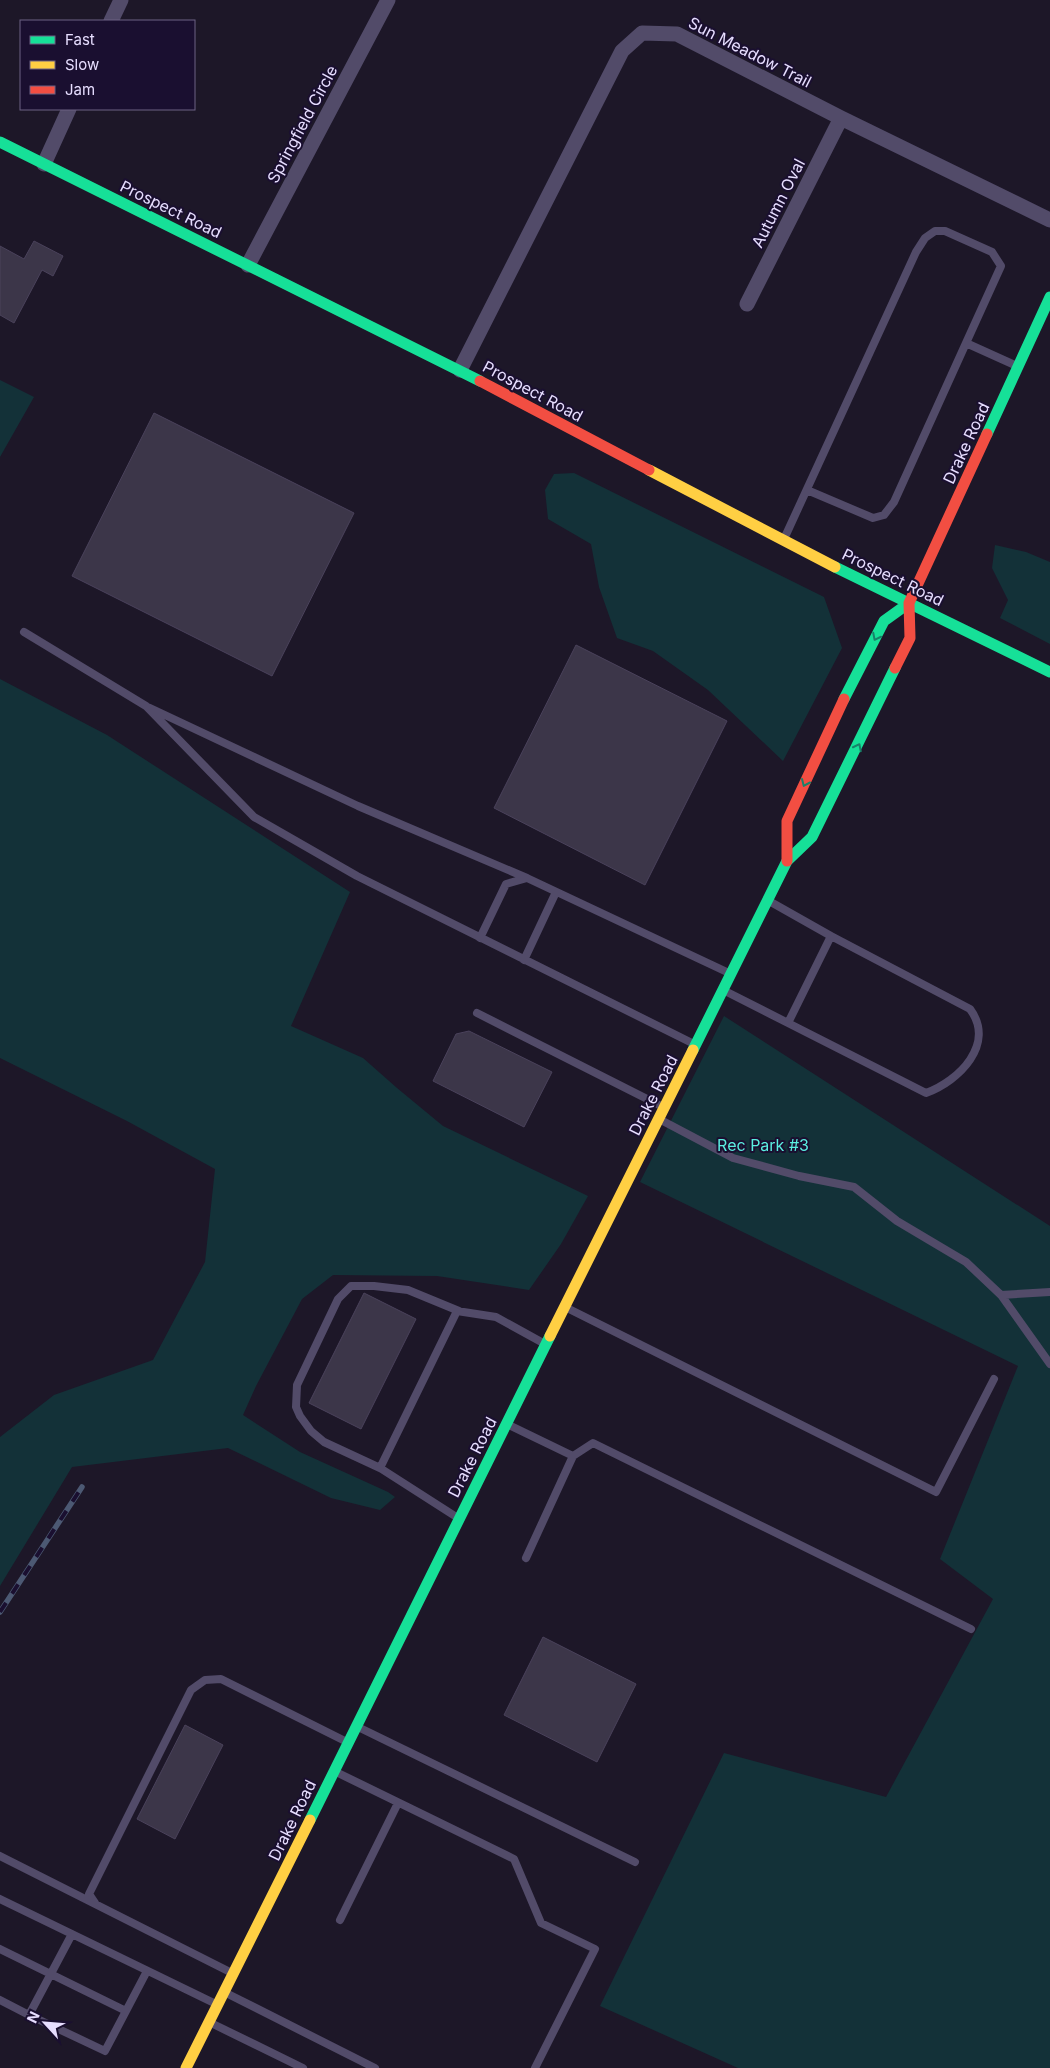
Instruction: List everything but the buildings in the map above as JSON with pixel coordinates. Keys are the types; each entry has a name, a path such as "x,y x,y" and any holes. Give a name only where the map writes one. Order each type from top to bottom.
{"street":[{"path":"111,20 121,0"},
{"name":"Springfield Circle","path":"248,265 388,0"},
{"name":"Sun Meadow Trail","path":"460,370 622,51 642,33 677,34 841,118 1050,220"},
{"path":"44,164 69,110"},
{"name":"Autumn Oval","path":"747,304 841,118"},
{"name":"Prospect Road","path":"0,142 460,370 783,541 1050,672"},
{"name":"Drake Road","path":"186,2068 665,1108 786,861 812,837 897,665 910,638 910,603 1050,296"},
{"name":"Drake Road","path":"786,861 787,821 830,726 884,621 910,603"}],"lane":[{"path":"783,541 916,252 926,238 935,231 945,231 992,252 1000,266 894,502 884,515 873,518 807,490"},
{"path":"966,344 1019,367"},
{"path":"24,632 146,706 358,806 527,878 731,974"},
{"path":"146,706 254,817 357,876 696,1045"},
{"path":"480,938 506,884 527,878"},
{"path":"524,960 556,892"},
{"path":"723,990 926,1093 942,1087 962,1070 976,1050 980,1031 976,1018 970,1009 831,936 768,900"},
{"path":"788,1023 831,936"},
{"path":"477,1013 665,1108"},
{"path":"659,1119 733,1158 799,1176 854,1187 897,1221 966,1262 1001,1295 1050,1364"},
{"path":"460,1519 380,1468 324,1442 311,1431 300,1416 296,1407 297,1385 338,1299 351,1286 374,1286 408,1290 459,1311 496,1317 546,1344"},
{"path":"1001,1295 1050,1292"},
{"path":"566,1307 936,1492 994,1379"},
{"path":"380,1468 456,1311 459,1311"},
{"path":"507,1424 573,1456"},
{"path":"526,1558 573,1456 593,1443 971,1629"},
{"path":"94,1903 89,1894 192,1690 205,1680 221,1679 349,1742"},
{"path":"356,1726 635,1862"},
{"path":"334,1772 514,1859 541,1923 595,1949 535,2068"},
{"path":"340,1920 398,1802"},
{"path":"0,1856 233,1974"},
{"path":"0,1899 217,2005"},
{"path":"29,2015 72,1934"},
{"path":"0,1949 126,2011"},
{"path":"0,2000 106,2051 147,1971"},
{"path":"224,1992 375,2068"},
{"path":"209,2022 303,2068"},
{"path":"280,2068 285,2059"}],"green space":[{"path":"0,380 34,397 0,457"},
{"path":"574,473 824,597 842,648 783,761 708,690 653,651 617,638 599,587 591,544 548,519 545,490 554,474"},
{"path":"995,545 1026,552 1050,562 1050,644 1000,618 1008,600 992,568"},
{"path":"0,679 107,735 350,892 291,1026 363,1058 443,1126 588,1196 561,1244 529,1290 437,1276 333,1275 302,1299 256,1386 243,1415 300,1452 388,1492 395,1497 380,1510 331,1498 228,1448 72,1467 0,1586 0,1437 54,1395 153,1360 205,1262 215,1169 127,1121 0,1058"},
{"name":"Rec Park #3","path":"724,1016 1050,1226 1050,2068 738,2068 600,2006 724,1753 886,1797 993,1599 940,1559 1018,1366 640,1182"}],"railway":[{"path":"0,1612 82,1487"}],"traffic: fast":[{"path":"0,142 480,381"},
{"path":"987,434 1050,297"},
{"path":"835,567 1050,672"},
{"path":"844,699 884,621 909,603"},
{"path":"693,1050 787,861 812,837 895,668"},
{"path":"310,1820 550,1336"}],"traffic: slow":[{"path":"649,470 835,567"},
{"path":"550,1336 693,1050"},
{"path":"186,2068 310,1820"}],"traffic: jam":[{"path":"480,381 649,470"},
{"path":"895,668 910,638 909,603 987,434"},
{"path":"787,861 787,821 844,699"}]}
